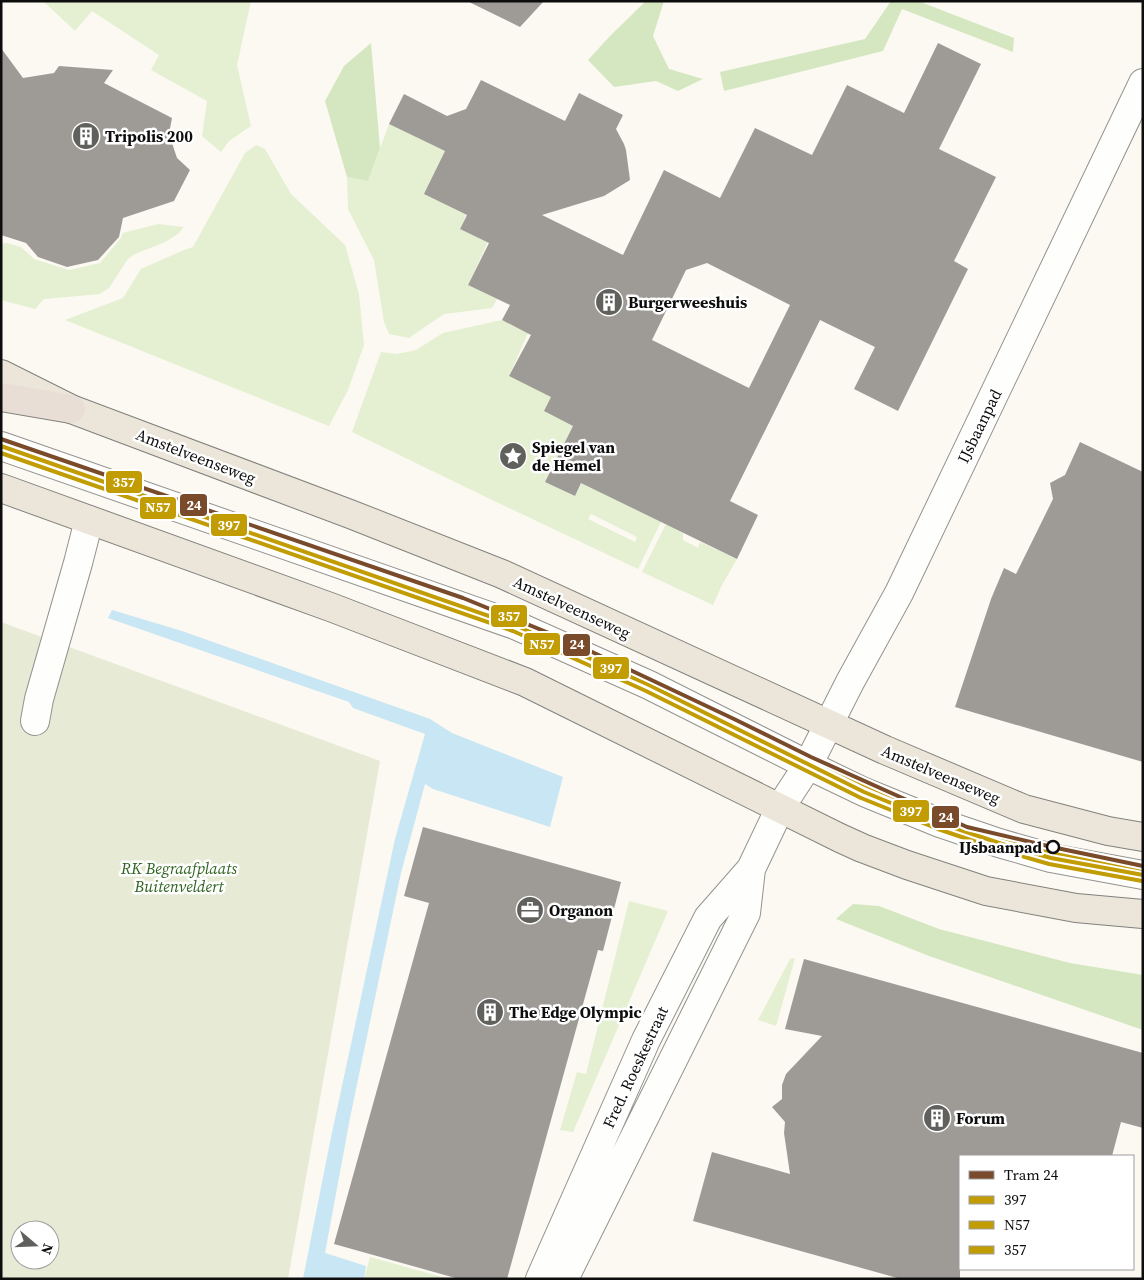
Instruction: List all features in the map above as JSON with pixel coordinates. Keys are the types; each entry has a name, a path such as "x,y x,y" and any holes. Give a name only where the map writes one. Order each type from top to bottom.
{"highway":[{"path":"1,397 70,408"}],"main road":[{"name":"Amstelveenseweg","path":"1,374 70,408 502,574 926,769 1024,809 1108,831 1143,837"},
{"path":"1,488 333,608 525,682 862,848 907,865 986,891 1076,908 1143,914"}],"street":[{"name":"IJsbaanpad","path":"808,765 899,593 1143,83"},
{"path":"1,446 515,626 649,685 876,797 948,826 1051,858 1143,875"},
{"path":"34,721 89,520"},
{"name":"Fred. Roeskestraat","path":"540,1279 646,1040 708,918 751,869 780,808 808,765"},
{"name":"Fred. Roeskestraat","path":"564,1279 746,913 751,869"}],"green space":[{"path":"43,1 251,1 237,65 251,126 229,141 221,152 202,136 207,101 151,70 159,55 92,11 75,31"},
{"path":"646,1 664,1 653,36 669,69 703,79 678,91 656,81 614,87 588,60"},
{"path":"891,1 918,1 1014,38 1013,52 902,9 883,51 724,91 720,72 865,39"},
{"path":"371,43 380,148 368,181 347,177 325,101 344,66"},
{"path":"389,124 445,151 425,194 466,215 460,229 488,242 468,285 497,299 492,308 444,314 409,338 389,334 384,322 374,260 348,209 347,177 368,181"},
{"path":"256,145 265,149 291,194 345,245 359,294 364,345 348,390 329,426 65,320 123,298 141,269 193,247 245,153"},
{"path":"158,224 184,227 178,234 165,242 133,255 127,260 109,288 100,294 44,299 35,309 1,300 1,244 7,243 21,247 34,259 69,270 100,263 123,233"},
{"path":"502,320 528,333 509,376 552,397 545,411 573,426 545,482 575,496 609,426 623,503 661,522 638,569 352,432 381,352 397,354 416,350 443,333","holes":["591,514 637,537 635,542 588,519"]},
{"path":"666,524 683,533 683,540 698,548 700,542 737,559 713,605 642,572"},
{"name":"RK Begraafplaats Buitenveldert","path":"1,622 380,761 288,1279 1,1279"},
{"path":"629,901 668,911 573,1132 560,1130 577,1072 586,1074"},
{"path":"853,904 879,906 939,929 1070,963 1143,975 1143,1030 929,956 836,919"},
{"path":"795,958 776,1026 758,1020 790,959"},
{"path":"370,1257 449,1279 364,1279"}],"water":[{"path":"112,610 182,631 430,719 452,733 563,777 550,827 433,789 425,784 401,873 350,1118 325,1253 366,1266 364,1279 303,1279 330,1142 395,839 425,734 353,708 349,702 108,618"}],"building":[{"path":"467,1 544,1 520,27"},
{"name":"Burgerweeshuis","path":"938,43 981,64 939,149 996,177 954,261 968,269 898,411 854,389 875,347 820,320 730,501 758,515 737,559 581,483 575,496 545,482 573,426 544,411 551,397 509,376 531,335 502,320 510,305 468,285 489,243 460,229 467,215 424,194 445,151 389,124 404,94 447,116 466,109 481,80 565,121 579,93 623,115 616,129 626,150 630,180 604,196 542,215 623,255 664,170 720,198 755,128 812,155 847,85 904,113","holes":["707,263 790,305 749,388 652,340 686,270"]},
{"name":"Tripolis 200","path":"1,48 23,78 54,73 59,66 113,70 104,83 172,118 169,134 177,158 190,170 174,201 123,218 119,237 98,260 67,267 38,257 26,243 1,235"},
{"path":"1080,442 1143,472 1143,762 955,707 991,599 1004,568 1016,574 1053,499 1050,483 1065,475"},
{"name":"The Edge Olympic","path":"423,827 621,882 603,951 598,950 507,1279 459,1279 334,1244 429,903 404,896"},
{"name":"Forum","path":"804,959 1143,1053 1143,1128 1121,1122 1112,1155 959,1155 960,1279 901,1279 693,1221 712,1152 790,1174 784,1133 785,1122 772,1107 782,1099 782,1085 786,1074 822,1036 785,1029"}],"tram line":[{"name":"24","path":"1,439 463,598 571,642 811,757 967,827 1143,866"}],"transit line":[{"name":"357","path":"3,440 518,619 652,679 867,786 942,817 1052,852 1143,869"},
{"name":"397","path":"1,446 515,625 649,685 864,792 940,823 1051,858 1143,875"},
{"name":"N57","path":"1,453 513,631 646,691 861,798 938,829 1049,864 1142,881"}],"place":[{"name":"Tripolis 200","path":"86,136"},
{"name":"Burgerweeshuis","path":"609,302"},
{"name":"Spiegel van de Hemel","path":"513,456"},
{"name":"IJsbaanpad","path":"1053,847"},
{"name":"Organon","path":"530,910"},
{"name":"The Edge Olympic","path":"490,1012"},
{"name":"Forum","path":"937,1118"}]}
